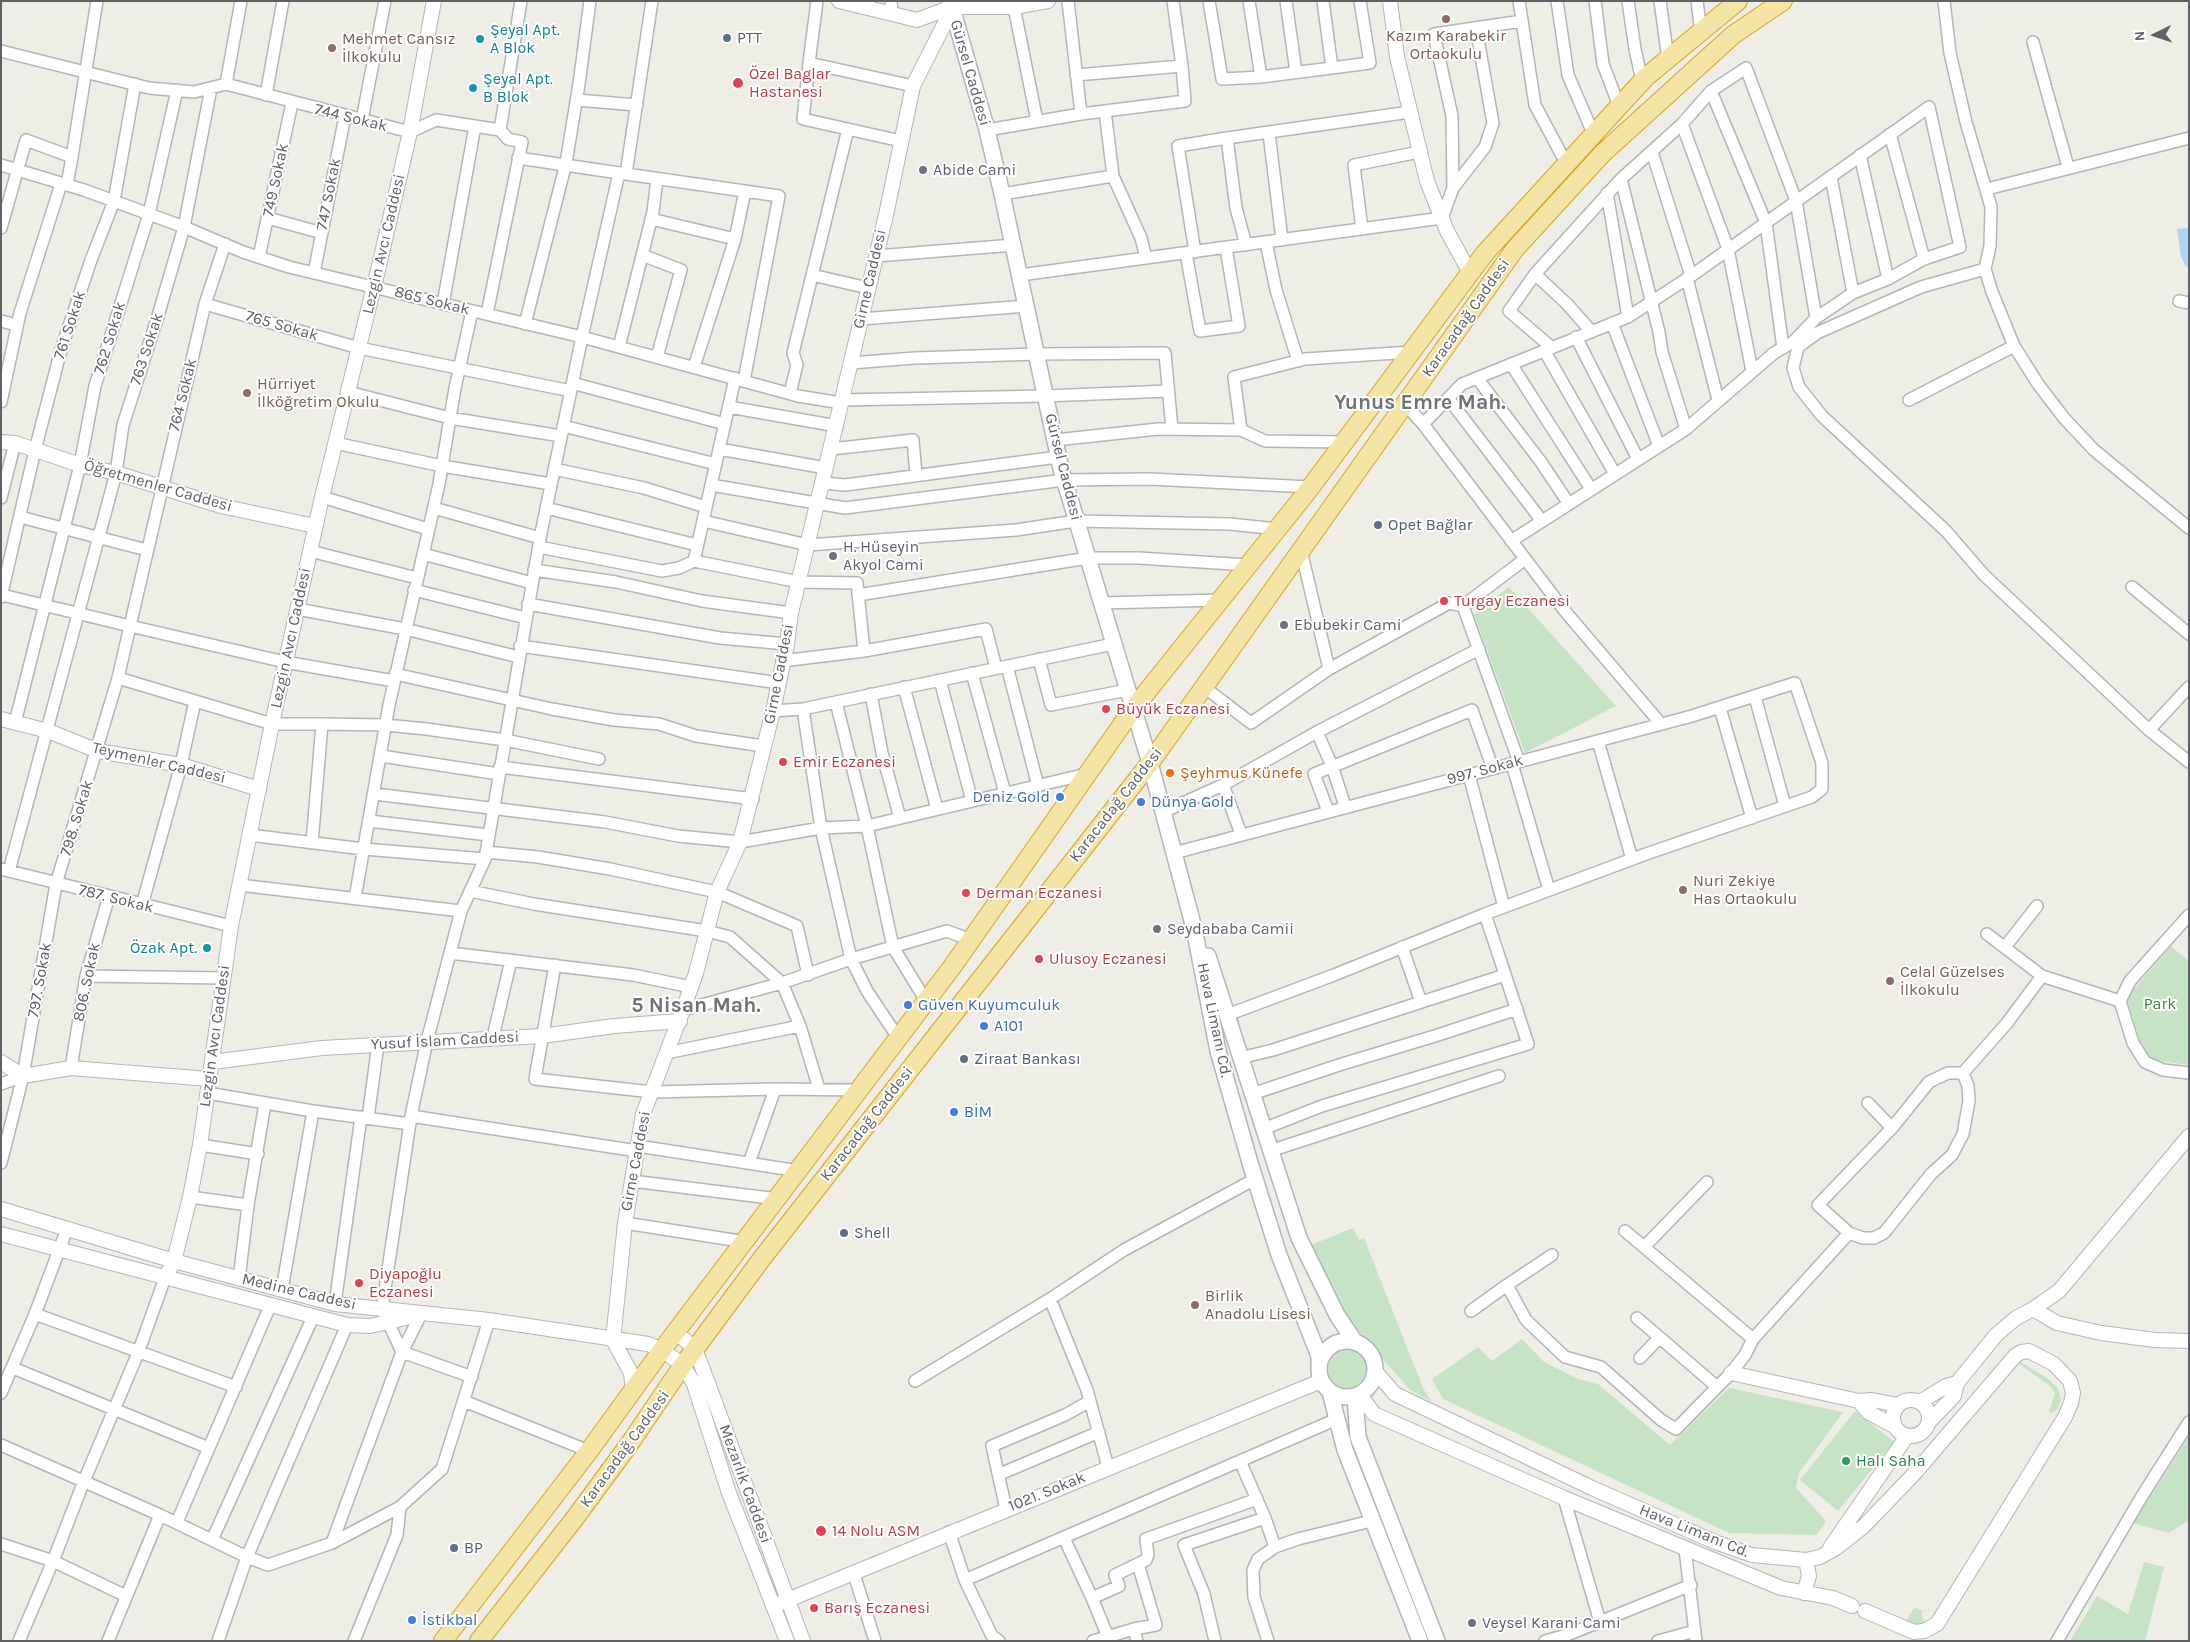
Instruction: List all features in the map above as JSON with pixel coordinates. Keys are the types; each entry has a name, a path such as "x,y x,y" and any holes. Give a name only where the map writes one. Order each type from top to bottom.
{"highway":[{"name":"Karacadağ Caddesi","path":"479,1641 587,1502 683,1365 855,1138 1150,763 1516,249 1603,153 1733,35 1783,1"},
{"name":"Karacadağ Caddesi","path":"443,1641 589,1451 662,1350 677,1333 926,1002 1133,709 1310,487 1485,253 1642,80 1735,2"}],"main road":[{"name":"Gürsel Caddesi","path":"953,3 987,130 1014,245 1058,457 1150,763 1194,928"},
{"name":"Hava Limanı Cd.","path":"1194,928 1208,956 1299,1238 1337,1315 1354,1342"},
{"name":"Hava Limanı Cd.","path":"1194,928 1218,1051 1255,1179 1280,1255 1320,1363"},
{"path":"1326,1387 1338,1396 1358,1396 1368,1389 1373,1381 1375,1372 1374,1362 1370,1353 1363,1346 1354,1342 1337,1343 1323,1354 1320,1363 1326,1387 1337,1419 1344,1450 1420,1641"},
{"path":"1358,1396 1358,1437 1437,1641"}],"street":[{"path":"1,402 18,325 72,157 97,1"},
{"path":"1,51 135,84 194,92 226,84 241,1"},
{"path":"266,95 283,1"},
{"path":"362,120 385,1"},
{"name":"Lezgin Avcı Caddesi","path":"165,1278 174,1262 190,1197 200,1145 231,926 285,662 315,526 410,132 434,1"},
{"path":"500,130 521,1"},
{"path":"525,324 565,166 577,100 590,1"},
{"path":"472,1377 402,1352 382,1309 410,1120 427,1041 461,910 485,855 539,542 582,337 637,105 652,1"},
{"path":"817,1 802,119 901,141"},
{"path":"841,2 892,7 917,20 953,3 1014,7 1048,1"},
{"path":"1068,1 1081,114"},
{"path":"987,130 1081,114 1186,102 1173,1"},
{"path":"1208,1 1222,79 1261,77 1370,63 1360,1"},
{"path":"1249,1 1261,77"},
{"path":"1286,1 1296,72"},
{"path":"1322,1 1332,68"},
{"path":"1390,1 1397,57 1426,182 1470,273"},
{"path":"1519,1 1535,105 1566,163"},
{"path":"1557,1 1568,75 1593,133"},
{"path":"1595,1 1603,64 1618,106"},
{"path":"1628,1 1642,80"},
{"path":"1660,1 1668,59"},
{"path":"1697,1 1701,32"},
{"path":"1944,1 1950,53 1966,122 1992,208 1990,246 1985,269 1992,292 2014,346 2038,384 2064,418 2094,450 2189,528"},
{"name":"Girne Caddesi","path":"613,1340 625,1223 643,1114 682,1016 717,892 740,842 752,799 779,683 791,613 837,426 913,86 953,3"},
{"path":"1014,7 1037,121"},
{"path":"1453,188 1452,116 1434,34 1522,21"},
{"path":"1442,218 1453,188 1485,147 1493,123 1476,28"},
{"path":"2033,42 2068,167"},
{"path":"809,63 913,86"},
{"path":"1076,76 1182,66"},
{"path":"1615,474 1548,349 1509,311 1535,274 1607,193 1682,124 1711,92 1746,68 1796,201 1816,318"},
{"name":"761 Sokak","path":"1,596 7,550 20,517 61,350 91,260 114,201 135,84"},
{"name":"744 Sokak","path":"226,84 292,103 410,132"},
{"name":"763 Sokak","path":"5,870 48,731 80,614 116,473 123,425 184,227 211,88"},
{"name":"762 Sokak","path":"8,722 44,606 64,529 80,465 95,386 149,214 177,90"},
{"path":"1711,92 1766,223 1783,348"},
{"path":"577,100 637,105"},
{"name":"749 Sokak","path":"259,257 292,103"},
{"path":"1423,424 1462,384 1628,317 1728,250 1929,107 1960,247 1924,259 1888,279 1853,293 1816,318 1793,342 1752,371 1686,429 1511,541"},
{"path":"1105,111 1113,176 1141,238 1146,258"},
{"path":"1226,248 1239,326 1200,331 1178,146 1410,112"},
{"name":"747 Sokak","path":"314,273 344,116"},
{"path":"410,132 436,120 500,130 508,139 522,142 487,314"},
{"path":"1682,124 1728,250 1752,371"},
{"path":"443,304 475,126"},
{"path":"790,393 797,365 793,353 848,129"},
{"path":"1269,133 1282,240"},
{"path":"1890,134 1924,259"},
{"path":"1227,138 1236,208 1246,245"},
{"path":"1987,189 2068,167 2189,138"},
{"path":"1,228 26,140 72,157"},
{"path":"1362,229 1354,165 1420,152"},
{"path":"1652,152 1689,277 1718,400"},
{"path":"1860,155 1888,279"},
{"path":"518,158 779,196 740,380 729,408 694,561"},
{"name":"865 Sokak","path":"1,165 114,201 259,257 314,273 582,337 790,393 842,401 1168,391"},
{"path":"1002,194 1113,176"},
{"path":"1830,177 1853,293"},
{"path":"619,347 651,219 657,179"},
{"path":"1621,179 1660,332 1662,352 1686,429"},
{"path":"694,367 735,239 745,191"},
{"path":"1607,193 1628,317"},
{"path":"268,218 322,233"},
{"path":"1020,275 1442,218"},
{"path":"651,219 735,239"},
{"path":"1266,242 1276,290 1298,361"},
{"path":"206,304 225,244"},
{"path":"876,256 1014,245"},
{"path":"642,255 681,270 656,357"},
{"path":"1985,269 1921,287 1818,333 1798,347 1793,368 1799,387 1822,416 1946,531 1984,575 2149,730 2189,762"},
{"path":"1535,274 1567,304 1591,331"},
{"path":"812,275 868,288"},
{"name":"765 Sokak","path":"206,304 359,348 459,368 571,387 725,424"},
{"name":"764 Sokak","path":"130,626 206,304"},
{"path":"861,319 1027,306"},
{"path":"355,898 395,678 434,508 459,368 472,311"},
{"path":"1,321 18,325"},
{"path":"1612,323 1659,446"},
{"path":"1576,337 1638,459"},
{"path":"1909,400 2014,346"},
{"path":"1240,430 1234,377 1298,361 1411,352"},
{"path":"851,363 915,358 1037,354 1165,353 1172,429"},
{"path":"1511,364 1591,489"},
{"path":"1477,378 1541,462 1569,504"},
{"path":"348,392 450,418 562,431 716,464"},
{"path":"1448,398 1542,521"},
{"path":"1405,404 1423,424 1564,610 1661,724"},
{"path":"729,408 837,426"},
{"path":"1055,440 1172,429 1240,430 1266,441 1344,442"},
{"path":"831,449 913,440 916,475"},
{"path":"1,498 8,442"},
{"name":"Öğretmenler Caddesi","path":"8,442 80,465 116,473 220,506 315,526"},
{"path":"336,443 442,466 551,484"},
{"path":"719,449 826,468"},
{"path":"823,483 845,485 1058,457"},
{"path":"554,469 644,488 706,506"},
{"path":"711,485 818,505 845,508 1064,480 1150,479 1310,487"},
{"path":"322,497 428,529"},
{"path":"434,508 539,542 662,570 679,568 694,561 799,582 857,583 864,651"},
{"path":"546,508 697,545"},
{"path":"20,517 147,550"},
{"path":"703,521 808,545 1016,530 1076,521 1230,524 1277,529"},
{"path":"1301,550 1329,669"},
{"path":"310,551 417,578"},
{"path":"423,554 532,583"},
{"path":"858,595 1088,558 1139,558 1248,565"},
{"path":"1204,687 1251,723 1329,669 1449,603 1463,606 1525,559"},
{"path":"534,570 616,582 702,601 791,613"},
{"path":"2132,588 2189,634"},
{"path":"414,590 526,618"},
{"path":"1,596 285,662 395,678 614,720 659,724 696,736 764,746"},
{"path":"1101,603 1220,600"},
{"path":"528,604 720,638 787,644"},
{"path":"1463,606 1479,649 1515,763 1549,890"},
{"path":"297,609 520,651 779,683"},
{"name":"798. Sokak","path":"56,884 98,751 130,626"},
{"path":"782,661 864,651 986,629 1001,667 1038,786"},
{"path":"773,711 803,709 1113,644"},
{"path":"1163,812 1223,784 1317,732 1479,649"},
{"path":"1039,659 1051,705 1127,690"},
{"path":"972,673 1005,793"},
{"path":"118,678 272,724 386,725 505,740 598,759"},
{"path":"940,680 972,801"},
{"name":"997. Sokak","path":"1174,852 1720,708 1795,683 1822,764 1822,789 1812,797 1786,806"},
{"path":"2149,730 2189,687"},
{"path":"904,688 937,809"},
{"path":"871,694 882,753 900,818"},
{"path":"1227,1015 1504,906 1632,859 1786,806 1755,697"},
{"path":"142,905 180,765 195,701"},
{"path":"836,702 867,826 893,947 926,1002"},
{"path":"1720,708 1752,818"},
{"path":"803,709 821,828 852,959 867,991 898,1039"},
{"path":"1328,811 1314,774 1472,710 1493,769"},
{"name":"Teymenler Caddesi","path":"8,722 48,731 98,751 180,765 259,789"},
{"path":"312,843 322,724"},
{"path":"1317,732 1332,766 1346,806"},
{"path":"1598,741 1632,859"},
{"path":"381,756 752,799"},
{"path":"375,794 605,822 678,836 740,842 821,828 867,826 1087,774"},
{"path":"1469,775 1504,906"},
{"path":"1223,784 1241,834"},
{"path":"370,821 489,835"},
{"path":"249,835 364,849 538,857 610,869 717,892 797,926 808,975"},
{"name":"787. Sokak","path":"5,870 231,926"},
{"name":"797. Sokak","path":"1,1163 23,1076 56,884"},
{"path":"239,884 461,910"},
{"path":"470,891 534,904 707,931 730,937 782,983 800,1026 819,1089"},
{"name":"806. Sokak","path":"71,1068 86,976 109,896"},
{"path":"2005,946 2037,906"},
{"path":"1262,1128 1322,1106 1528,1044 1485,914"},
{"path":"2189,915 2130,981 2120,1001 2133,1044 2145,1062 2163,1070 2189,1073"},
{"path":"682,1016 852,959 947,931 971,940"},
{"path":"1987,934 2042,976 2120,1001"},
{"path":"1402,947 1421,1002"},
{"path":"450,953 633,975 691,987"},
{"path":"493,1037 511,960"},
{"path":"555,965 534,1079 652,1092 775,1089 860,1090"},
{"path":"1240,1058 1273,1050 1505,975"},
{"path":"86,976 223,978"},
{"path":"1964,1073 1968,1086 1969,1102 1962,1134 1952,1155 1931,1174 1884,1233 1874,1238 1863,1238 1848,1233 1818,1205 1892,1128 1929,1082 1948,1073 1964,1073 2007,1023 2042,976"},
{"path":"1252,1094 1339,1065 1438,1036 1517,1009"},
{"name":"Yusuf İslam Caddesi","path":"212,1062 378,1044 542,1036 682,1016"},
{"path":"666,1054 800,1026"},
{"path":"336,1304 378,1044"},
{"path":"1,1062 23,1076"},
{"path":"1,1084 23,1076 71,1068 209,1078"},
{"path":"1270,1151 1498,1076"},
{"path":"749,1163 775,1089"},
{"path":"207,1093 312,1111 410,1120 799,1171"},
{"path":"239,1279 248,1205 265,1103"},
{"path":"1868,1103 1892,1128"},
{"path":"282,1290 312,1111"},
{"path":"1858,1401 1868,1412 1894,1426 1902,1434 1913,1437 1923,1432 1929,1422 1954,1396 1957,1383 1996,1335 2016,1318 2059,1291 2189,1136"},
{"path":"200,1145 258,1154"},
{"path":"915,1381 1050,1299 1124,1250 1255,1179"},
{"path":"632,1181 778,1199"},
{"path":"1646,1246 1707,1182"},
{"path":"190,1197 248,1205"},
{"name":"Medine Caddesi","path":"1,1209 174,1262 336,1304 489,1320 648,1344 662,1350"},
{"path":"625,1223 746,1242"},
{"path":"1,1393 35,1314 67,1229"},
{"path":"1625,1231 1646,1246 1753,1339"},
{"path":"1507,1285 1526,1320 1565,1357 1601,1367 1662,1420 1676,1429 1716,1386 1731,1373 1745,1355 1753,1339 1848,1233"},
{"path":"1,1234 313,1318 347,1325 370,1326 390,1323 421,1314"},
{"path":"1471,1311 1552,1255"},
{"path":"19,1641 138,1353 165,1278"},
{"path":"1050,1299 1090,1401 1108,1467"},
{"path":"176,1522 270,1306"},
{"path":"2033,1309 2058,1323 2101,1333 2155,1340 2189,1341"},
{"path":"35,1314 236,1387"},
{"path":"332,1543 402,1352 421,1314"},
{"path":"212,1540 313,1318"},
{"path":"1637,1318 1716,1386"},
{"path":"1,1445 176,1522 247,1557 268,1565 332,1543 400,1508 442,1469 489,1320"},
{"path":"218,1641 247,1557 347,1325"},
{"name":"Mezarlık Caddesi","path":"677,1333 695,1349 803,1641"},
{"path":"1640,1358 1659,1338"},
{"path":"613,1340 631,1373 633,1390"},
{"name":"Mezarlık Caddesi","path":"662,1350 683,1365 694,1384 729,1493 787,1641"},
{"name":"Hava Limanı Cd.","path":"1358,1396 1374,1414 1564,1498 1781,1588 1832,1598 1914,1632 1924,1631 1937,1624 2065,1417 2073,1394 2067,1376 2054,1364 2036,1353 2029,1351 2021,1352 2015,1356 1914,1474 1864,1526 1836,1548 1806,1560 1752,1555 1715,1542 1618,1500 1395,1394 1375,1372"},
{"path":"12,1368 209,1448"},
{"path":"1731,1373 1858,1401 1872,1400 1898,1405"},
{"path":"1894,1426 1893,1415 1898,1405 1908,1400 1920,1402 1946,1386 1957,1383"},
{"name":"1021. Sokak","path":"773,1606 1108,1467 1326,1387"},
{"path":"464,1401 589,1451"},
{"path":"1006,1509 1000,1474 992,1446 1065,1415 1090,1401"},
{"path":"1920,1402 1927,1411 1929,1422"},
{"path":"965,1580 1337,1419"},
{"path":"2057,1641 2142,1496 2189,1422"},
{"path":"1000,1474 1099,1432"},
{"path":"1827,1553 1907,1436"},
{"path":"1240,1461 1265,1518 1275,1547"},
{"path":"1564,1498 1600,1622"},
{"path":"1092,1598 1119,1586 1115,1574 1146,1560 1148,1555 1146,1539 1257,1499"},
{"path":"354,1641 397,1535 400,1508"},
{"path":"108,1641 160,1515"},
{"path":"1214,1641 1204,1594 1184,1545 1265,1518"},
{"path":"1268,1641 1254,1597 1253,1570 1258,1558 1275,1547 1298,1539 1371,1521"},
{"path":"949,1532 965,1580 992,1636 999,1641"},
{"path":"1064,1538 1108,1637"},
{"path":"1,1544 53,1561 126,1596"},
{"path":"1658,1641 1696,1636 1685,1549"},
{"path":"1804,1593 1809,1576 1806,1560"},
{"path":"1093,1641 1108,1637 1136,1635 1156,1625 1138,1564"},
{"path":"854,1574 875,1641"},
{"path":"1545,1641 1567,1635 1691,1585"}],"green space":[{"path":"1509,587 1616,706 1525,753 1474,615"},
{"name":"Park","path":"2171,946 2189,962 2189,1065 2153,1060 2141,1046 2128,1002 2129,995"},
{"path":"1353,1228 1359,1240 1364,1238 1423,1388 1431,1401 1410,1390 1355,1327 1334,1298 1311,1245"},
{"path":"1522,1339 1544,1362 1578,1379 1598,1384 1670,1445 1729,1388 1843,1412 1799,1473 1796,1488 1826,1521 1817,1535 1729,1533 1443,1399 1432,1379 1478,1347 1492,1361"},
{"path":"1349,1348 1364,1354 1370,1369 1364,1384 1349,1390 1334,1384 1328,1369 1334,1354"},
{"path":"2019,1361 2047,1378 2058,1388 2061,1400 2058,1409 2051,1413 2049,1411 2055,1393 2049,1385 2019,1364"},
{"name":"Halı Saha","path":"1855,1411 1894,1442 1838,1511 1800,1480"},
{"path":"2189,1436 2189,1520 2169,1533 2133,1523"},
{"path":"2144,1562 2164,1567 2145,1641 2070,1641 2097,1596 2128,1614"},
{"path":"1915,1607 1923,1611 1921,1614 1924,1621 1918,1627 1904,1623"}],"water":[{"path":"2189,228 2189,267 2186,267 2181,257 2177,229"}],"place":[{"name":"Kazım Karabekir Ortaokulu","path":"1446,19"},
{"name":"PTT","path":"727,38"},
{"name":"Şeyal Apt. A Blok","path":"480,39"},
{"name":"Mehmet Cansız İlkokulu","path":"332,48"},
{"name":"Özel Baglar Hastanesi","path":"738,83"},
{"name":"Şeyal Apt. B Blok","path":"473,88"},
{"name":"Abide Cami","path":"923,170"},
{"name":"Hürriyet İlköğretim Okulu","path":"247,393"},
{"name":"Opet Bağlar","path":"1378,525"},
{"name":"H. Hüseyin Akyol Cami","path":"833,556"},
{"name":"Turgay Eczanesi","path":"1444,601"},
{"name":"Ebubekir Cami","path":"1284,625"},
{"name":"Büyük Eczanesi","path":"1106,709"},
{"name":"Emir Eczanesi","path":"783,762"},
{"name":"Şeyhmus Künefe","path":"1170,773"},
{"name":"Deniz Gold","path":"1060,797"},
{"name":"Dünya Gold","path":"1141,802"},
{"name":"Nuri Zekiye Has Ortaokulu","path":"1683,890"},
{"name":"Derman Eczanesi","path":"966,893"},
{"name":"Seydababa Camii","path":"1157,929"},
{"name":"Özak Apt.","path":"207,948"},
{"name":"Ulusoy Eczanesi","path":"1039,959"},
{"name":"Celal Güzelses İlkokulu","path":"1890,981"},
{"name":"Güven Kuyumculuk","path":"908,1005"},
{"name":"A101","path":"984,1026"},
{"name":"Ziraat Bankası","path":"964,1059"},
{"name":"BİM","path":"954,1112"},
{"name":"Shell","path":"844,1233"},
{"name":"Diyapoğlu Eczanesi","path":"359,1283"},
{"name":"Birlik Anadolu Lisesi","path":"1195,1305"},
{"name":"Halı Saha","path":"1846,1461"},
{"name":"14 Nolu ASM","path":"821,1531"},
{"name":"BP","path":"454,1548"},
{"name":"Barış Eczanesi","path":"814,1608"},
{"name":"İstikbal","path":"412,1620"},
{"name":"Veysel Karani Cami","path":"1472,1623"}],"district":[{"name":"Yunus Emre Mah.","path":"1420,403"},
{"name":"5 Nisan Mah.","path":"696,1006"}]}
